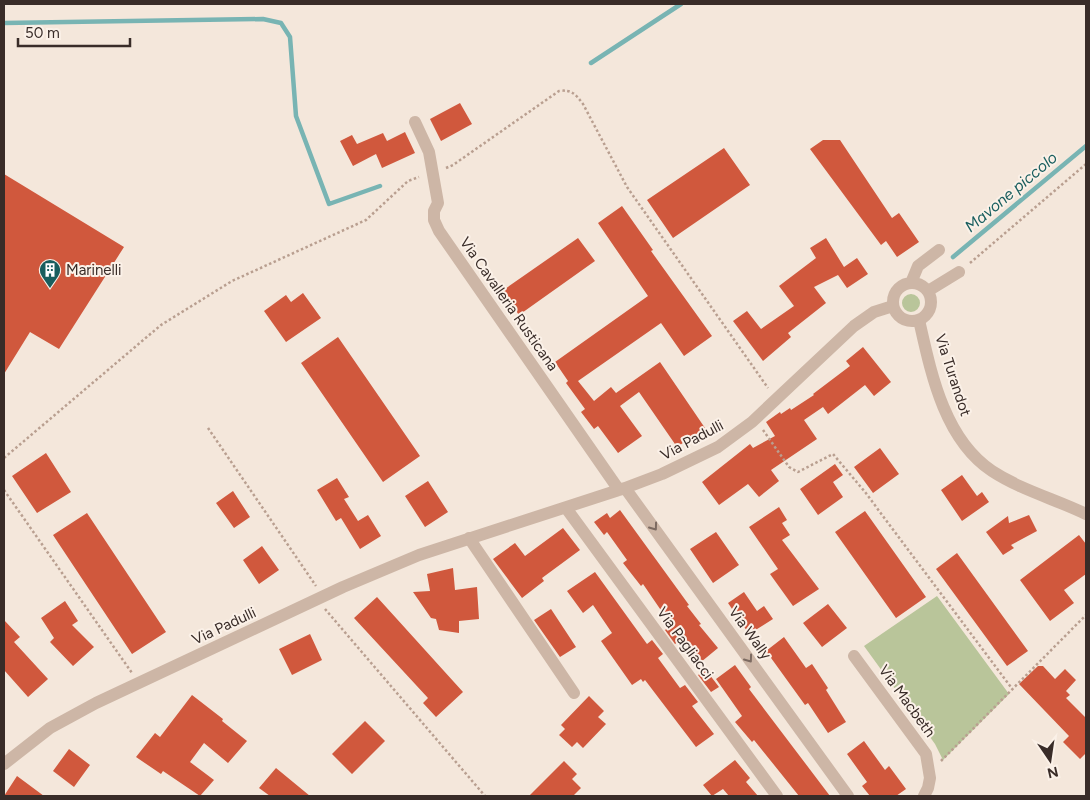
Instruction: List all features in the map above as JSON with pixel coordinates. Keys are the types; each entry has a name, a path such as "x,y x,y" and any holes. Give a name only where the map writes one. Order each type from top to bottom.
{"street":[{"name":"Via Cavalleria Rusticana","path":"415,122 429,152 434,172 438,203 434,211 434,220 439,231 622,489"},
{"path":"910,283 920,284 928,291 932,302 931,308 919,320 906,320 900,317 893,306 898,290 910,283 918,266 939,250"},
{"path":"928,291 959,272"},
{"name":"Via Padulli","path":"4,764 50,728 139,682 322,599 344,587 419,555 622,489 662,474 718,447 752,422 854,326 874,312 893,306"},
{"name":"Via Turandot","path":"919,320 928,356 951,424 972,454 992,471 1012,482 1086,514"},
{"name":"Via Wally","path":"622,489 848,796"},
{"name":"Via Pagliacci","path":"566,508 777,796"},
{"path":"469,538 574,694"},
{"name":"Via Macbeth","path":"854,656 926,754 929,768 928,788 924,796"}],"path":[{"path":"4,458 161,325 232,280 366,220 408,181 453,165 559,91 566,90 575,93 583,104 627,188 775,399"},
{"path":"959,272 1086,164"},
{"path":"760,426 788,467 798,472 833,454 871,500 1013,690"},
{"path":"208,428 320,591 324,608 484,796"},
{"path":"4,490 139,682"},
{"path":"929,768 942,760 1086,615"}],"green space":[{"path":"911,294 917,297 920,303 917,309 911,312 905,309 902,303 905,297"},
{"path":"937,596 1009,694 943,760 935,744 864,646"}],"building":[{"path":"460,103 472,124 441,141 430,119"},
{"path":"405,132 415,153 382,168 376,154 353,166 340,141 352,135 357,144 383,133 387,141"},
{"path":"823,140 840,140 892,218 899,213 919,242 897,257 886,241 881,245 810,149"},
{"path":"724,148 750,185 673,238 647,200"},
{"name":"Marinelli","path":"4,174 124,247 59,349 30,332 4,374"},
{"path":"622,206 653,250 651,251 712,336 684,356 661,323 578,381 594,401 611,387 616,393 660,362 705,428 677,447 639,392 620,406 642,436 618,453 598,426 594,429 581,412 585,409 566,383 568,381 555,362 648,296 598,223"},
{"path":"578,238 595,261 519,315 502,291"},
{"path":"826,238 844,267 857,258 868,274 847,288 838,275 814,287 826,303 788,333 791,337 763,361 733,321 747,311 761,329 794,306 779,286 816,258 810,248"},
{"path":"303,293 321,318 286,342 264,311 286,295 291,302"},
{"path":"338,337 420,456 383,482 301,363"},
{"path":"863,347 891,382 874,396 865,385 828,414 823,407 804,420 817,439 771,470 779,481 759,497 748,484 719,505 702,482 750,444 753,448 775,436 766,422 780,412 781,414 790,408 791,410 814,395 850,366 846,361"},
{"path":"880,448 899,474 873,493 854,467"},
{"path":"46,453 71,492 37,513 12,476"},
{"path":"835,464 843,475 833,482 843,497 818,515 800,489"},
{"path":"962,475 977,496 982,492 989,502 962,521 941,490"},
{"path":"337,478 349,497 344,499 358,521 368,515 381,536 360,549 341,518 336,521 317,490"},
{"path":"428,481 448,512 425,527 405,496"},
{"path":"233,491 250,517 234,528 216,503"},
{"path":"779,507 787,520 782,523 790,535 782,540 819,589 793,606 770,574 778,569 749,527"},
{"path":"620,510 689,605 687,606 701,624 699,625 718,648 701,662 682,639 675,644 665,630 671,625 643,584 641,586 623,563 627,560 607,532 604,535 594,522 607,513 610,518"},
{"path":"865,511 926,597 896,618 835,532"},
{"path":"87,513 166,632 132,654 53,535"},
{"path":"1029,515 1037,531 1011,545 1014,548 1003,555 986,532 1008,516 1009,523"},
{"path":"563,528 580,550 542,578 544,581 522,598 493,559 515,543 525,556"},
{"path":"716,532 739,565 713,583 690,549"},
{"path":"1079,535 1086,544 1086,574 1064,590 1074,603 1050,621 1020,580"},
{"path":"262,546 279,570 259,584 243,560"},
{"path":"957,553 1028,651 1007,666 936,569"},
{"path":"453,568 455,590 477,587 479,619 459,621 459,633 439,630 436,619 431,618 413,592 430,591 427,574"},
{"path":"595,572 647,644 652,640 663,654 658,658 680,688 685,685 698,702 692,706 714,734 696,747 645,680 643,682 641,679 632,685 601,641 612,633 593,605 583,613 567,591"},
{"path":"744,592 757,611 764,606 773,619 749,634 728,603"},
{"path":"377,597 463,692 436,717 423,703 428,698 354,618"},
{"path":"65,601 78,621 72,625 94,647 73,666 50,642 54,638 41,618"},
{"path":"828,604 847,628 822,647 803,623"},
{"path":"551,609 576,647 560,657 534,620"},
{"path":"4,620 20,637 14,642 48,679 28,697 4,670"},
{"path":"310,634 322,660 292,675 279,649"},
{"path":"784,637 806,668 812,664 828,688 826,690 846,722 828,733 808,703 805,705 766,651"},
{"path":"735,665 751,687 749,689 830,796 799,796 754,740 752,742 735,722 742,716 716,679"},
{"path":"1038,666 1043,666 1055,679 1065,669 1076,680 1066,691 1070,695 1066,698 1086,718 1086,753 1080,759 1063,742 1069,736 1019,684"},
{"path":"706,670 719,687 711,692 698,675"},
{"path":"192,695 247,741 228,763 204,743 190,762 214,780 200,796 163,771 161,774 136,757 155,733 160,737"},
{"path":"589,696 604,711 598,717 606,724 583,748 577,742 572,747 559,735 565,729 561,725"},
{"path":"365,721 385,741 352,774 332,754"},
{"path":"864,741 885,770 889,766 906,789 896,796 870,796 862,786 867,782 847,754"},
{"path":"69,749 90,765 74,787 53,771"},
{"path":"735,760 750,778 746,782 758,796 729,796 723,789 712,796 703,785"},
{"path":"564,761 577,774 572,779 581,788 573,796 529,796"},
{"path":"276,768 310,796 270,796 259,788"},
{"path":"17,776 44,796 4,796"}],"waterway":[{"name":"Mavone piccolo","path":"591,63 681,4"},
{"name":"Mavone piccolo","path":"4,23 263,19 281,23 290,37 296,116 329,204 380,186"},
{"name":"Mavone piccolo","path":"953,257 1086,146"}],"place":[{"name":"Marinelli","path":"50,289"}]}
